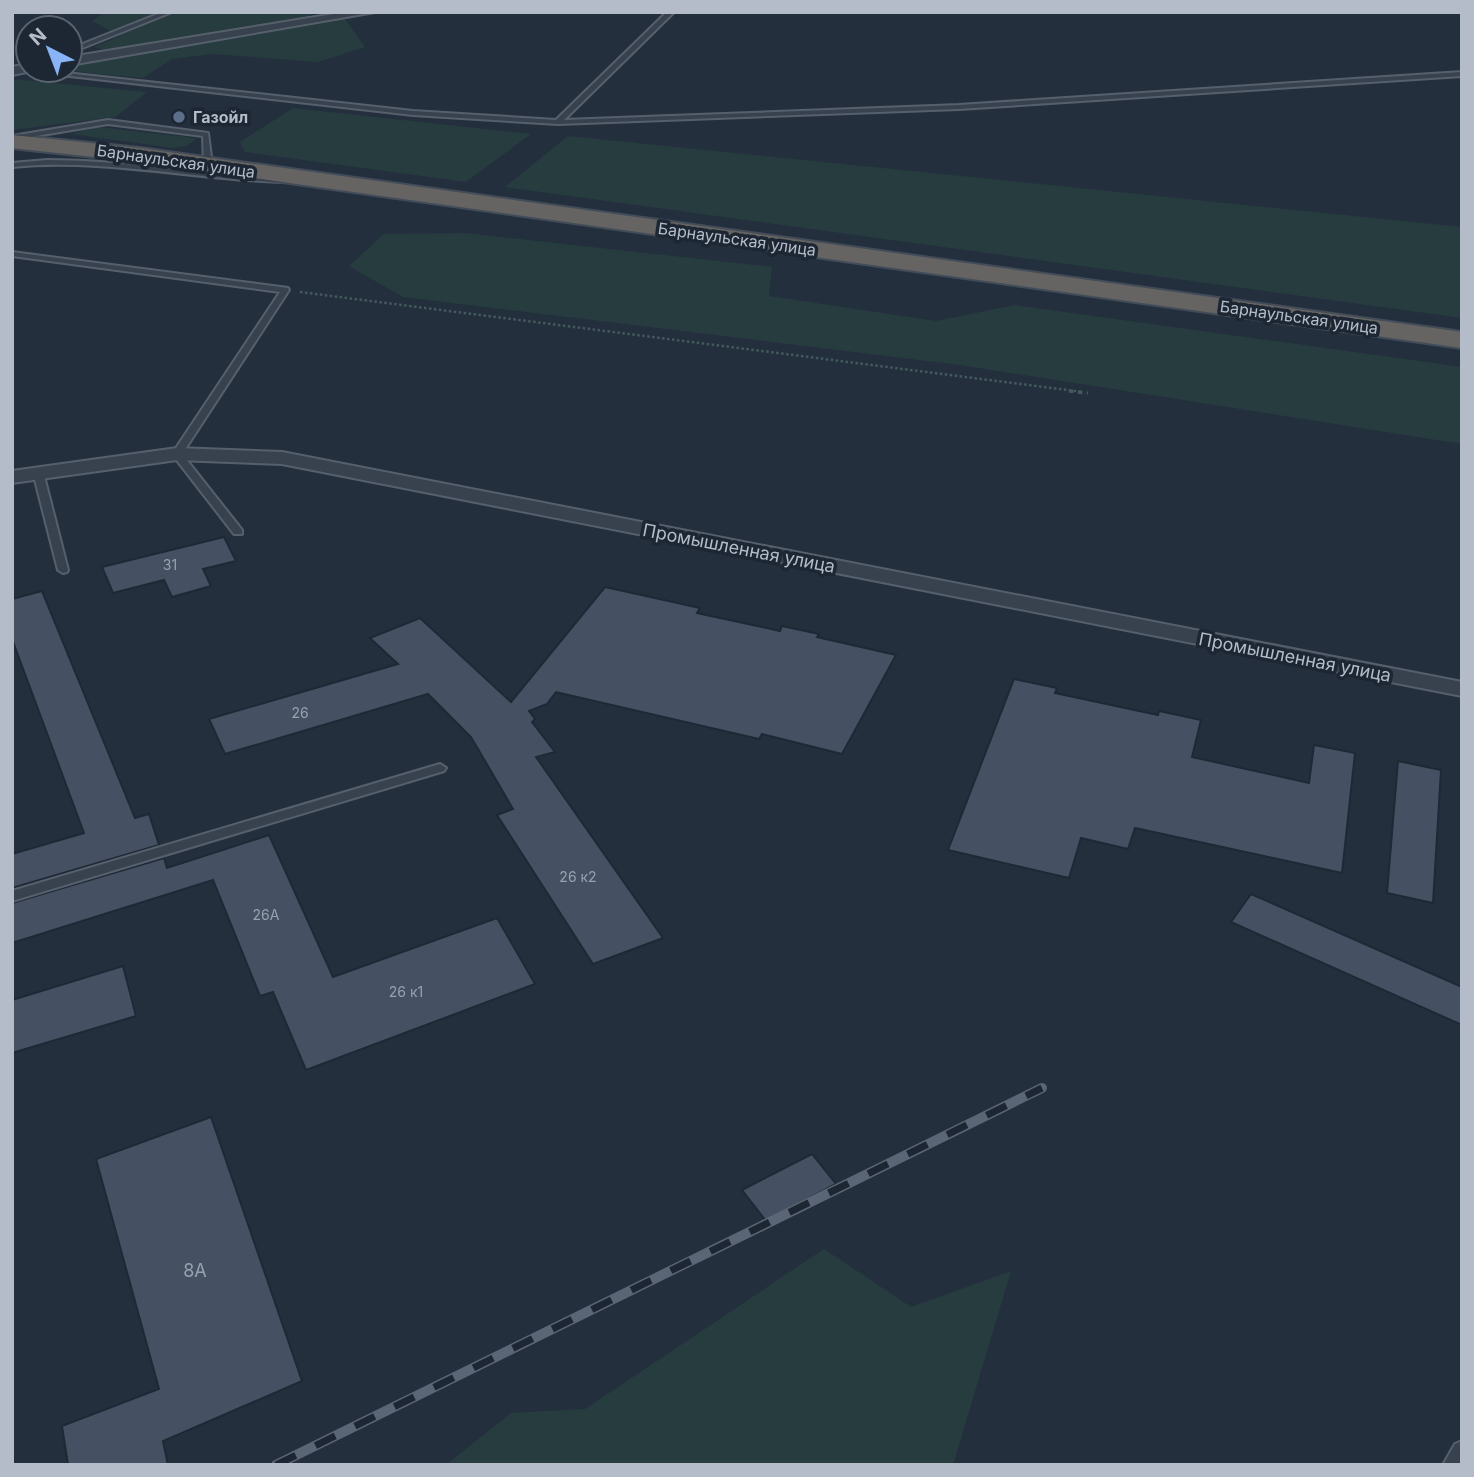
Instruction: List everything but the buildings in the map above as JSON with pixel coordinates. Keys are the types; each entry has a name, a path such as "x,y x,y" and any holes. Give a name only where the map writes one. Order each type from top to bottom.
{"highway":[{"name":"Барнаульская улица","path":"12,139 1462,340"}],"street":[{"path":"84,59 369,12"},
{"name":"Промышленная улица","path":"12,477 177,454 282,458 1462,689"}],"lane":[{"path":"84,45 169,12"},
{"path":"558,122 671,12"},
{"path":"84,76 413,113 558,122 959,107 1462,74"},
{"path":"12,139 107,122 206,134 208,165"},
{"path":"12,165 91,160 245,181 314,180"},
{"path":"12,254 285,290 177,454 238,532"},
{"path":"38,472 63,570"},
{"path":"12,895 440,768"},
{"path":"1452,1465 1462,1450"}],"path":[{"path":"285,290 1088,393"}],"green space":[{"path":"105,12 311,14 309,20 110,51 94,47 120,36 92,21"},
{"path":"345,19 365,47 318,62 212,54 172,59 143,78 84,72 84,64"},
{"path":"12,79 14,84 64,84 147,92 115,117 12,130"},
{"path":"293,108 531,134 466,182 245,152 240,142"},
{"path":"98,127 197,139 186,146 173,148 71,134"},
{"path":"568,136 1462,227 1462,318 505,187"},
{"path":"465,233 772,267 769,296 936,321 1015,305 1462,367 1462,444 960,365 403,297 349,266 384,234"},
{"path":"824,1249 911,1307 1011,1271 953,1465 446,1465 511,1413 585,1409"}],"railway":[{"path":"276,1465 1042,1088"}],"place":[{"name":"Газойл","path":"179,117"}]}
